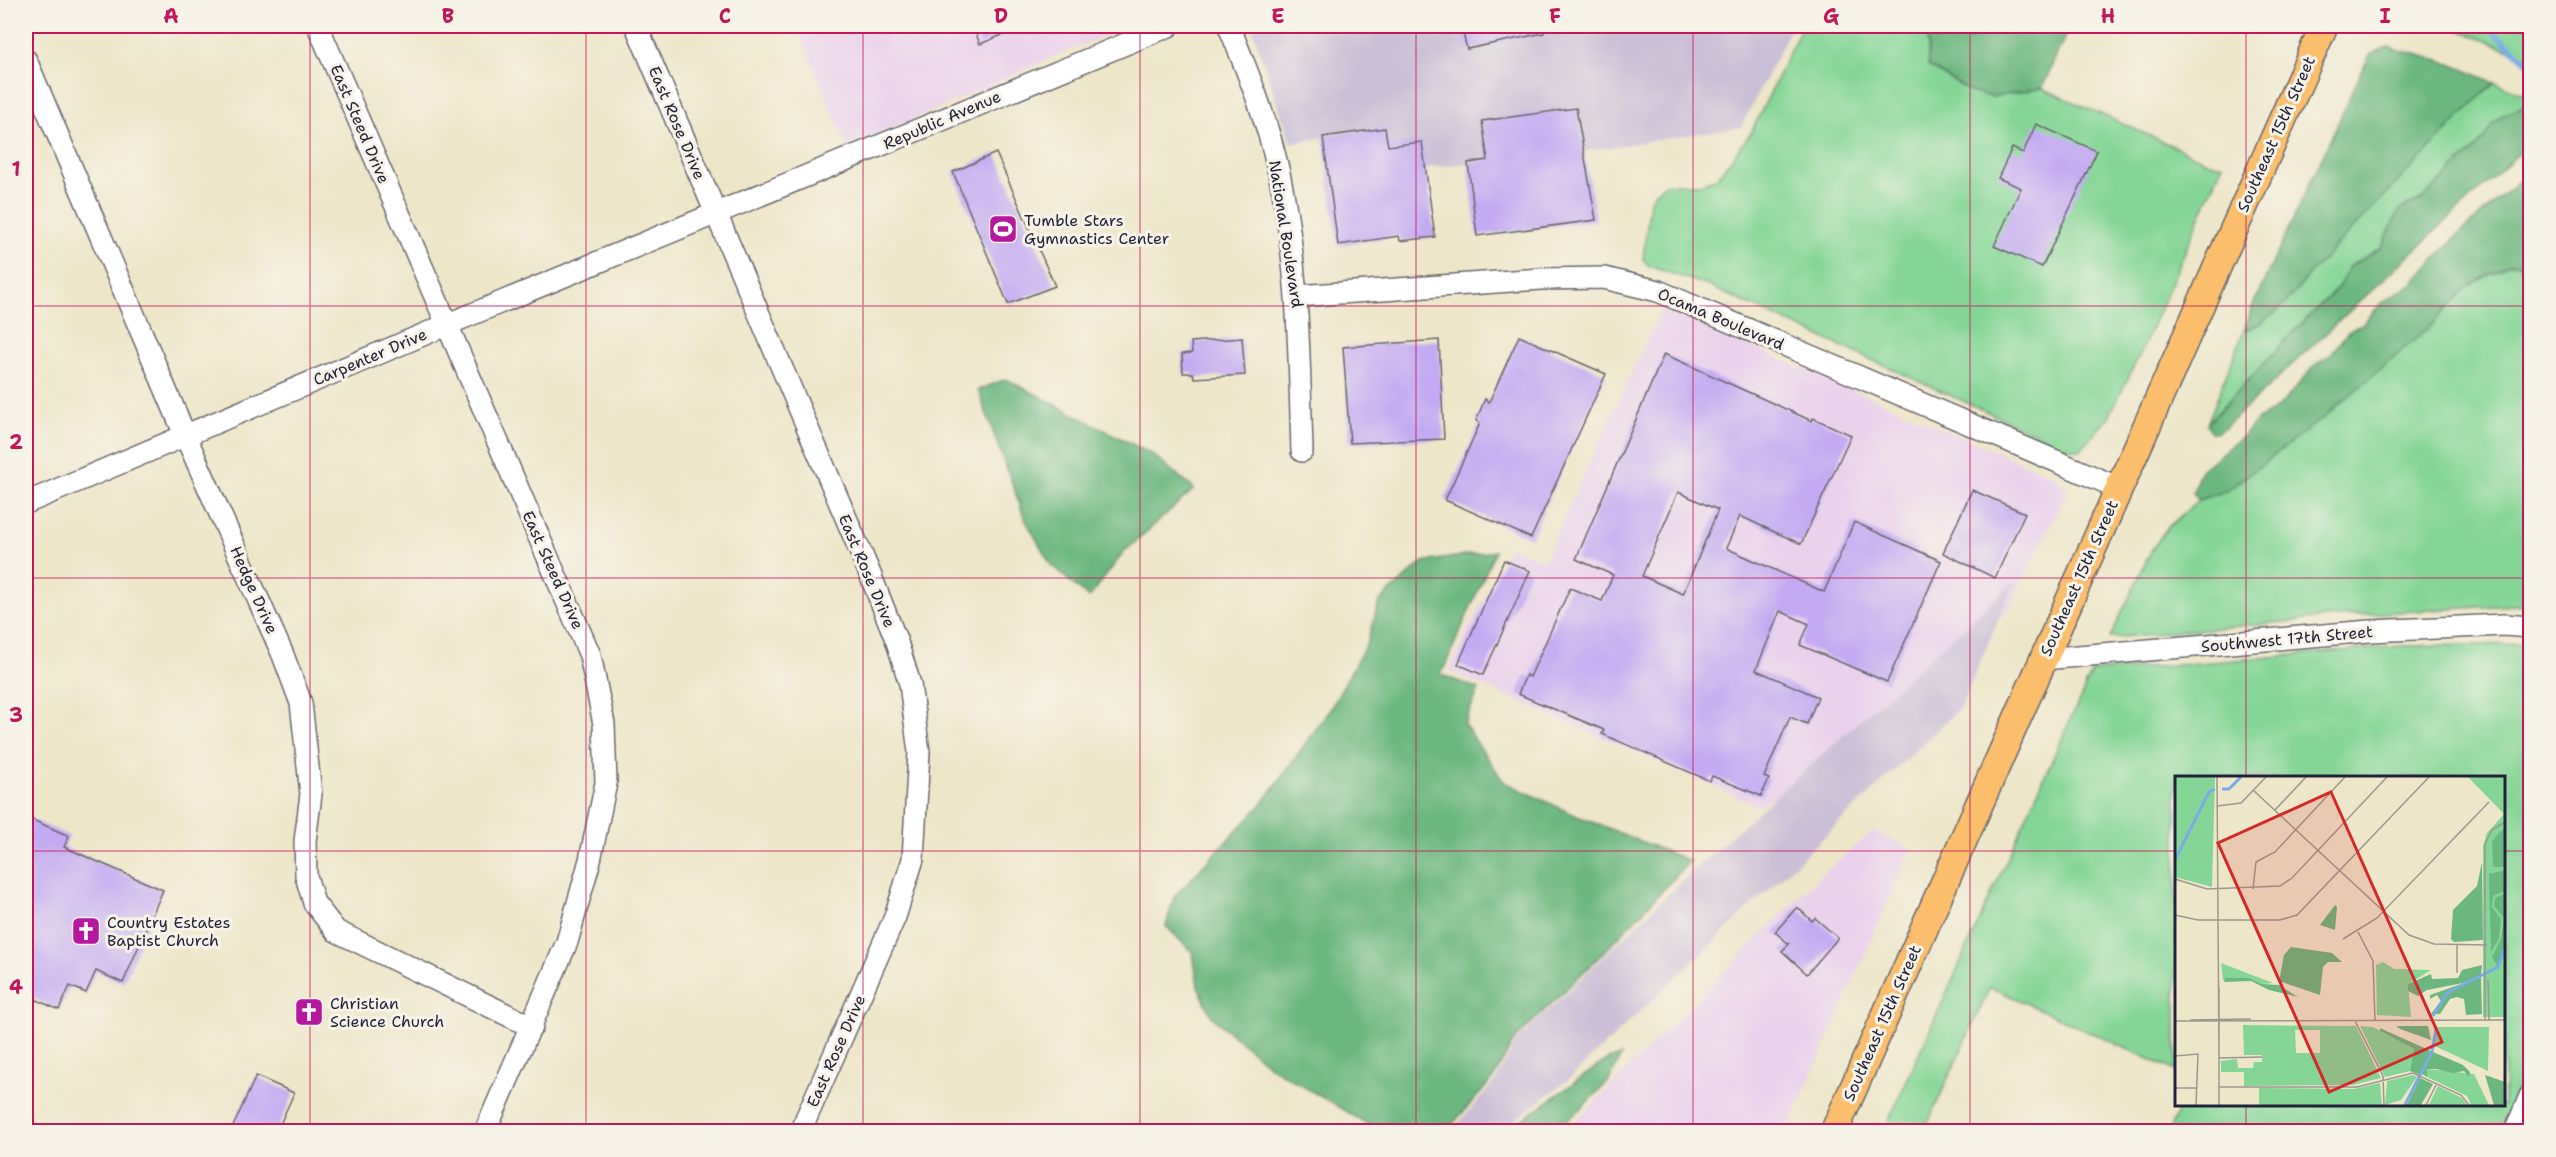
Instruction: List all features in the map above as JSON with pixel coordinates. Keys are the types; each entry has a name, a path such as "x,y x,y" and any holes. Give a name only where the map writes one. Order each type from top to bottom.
{"main road":[{"name":"Southeast 15th Street","path":"1834,1131 2324,26"}],"street":[{"name":"East Steed Drive","path":"318,26 590,655 604,724 606,783 590,860 567,942 532,1027 484,1131"},
{"name":"East Rose Drive","path":"636,26 897,642 910,684 919,752 913,859 895,917 800,1131"},
{"name":"Republic Avenue","path":"716,214 1169,26"},
{"name":"National Boulevard","path":"1229,26 1252,81 1279,172 1297,296 1302,451"},
{"name":"Hedge Drive","path":"26,60 185,435 283,655 301,703 311,794 305,841 306,876 314,903 336,931 532,1027"},
{"name":"Carpenter Drive","path":"26,503 446,325 716,214"},
{"name":"Ocama Boulevard","path":"1297,296 1541,279 1604,278 1658,291 2120,488"},
{"name":"Southwest 17th Street","path":"2043,658 2370,632 2504,626 2530,627"},
{"path":"2515,1131 2530,1096"}],"shaded area":[{"path":"796,26 1129,26 1071,49 848,148"},
{"path":"1254,26 1792,26 1741,127 1584,151 1576,108 1482,121 1488,160 1426,168 1388,146 1384,128 1291,143 1253,31"},
{"path":"1662,308 2055,477 2067,491 2007,611 1789,814 1770,798 1760,806 1449,671 1509,546 1544,561"},
{"path":"2014,582 1961,707 1568,1080 1500,1131 1451,1131 1494,1083 1517,1040 1698,866"},
{"path":"1874,831 1911,849 1787,1131 1565,1132 1820,876"}],"green space":[{"path":"1802,26 1928,26 1928,66 1993,97 2042,88 2213,164 2223,164 2142,350 2108,418 2080,450 2065,447 1706,285 1649,266 1643,259 1650,201 1655,192 1666,184 1701,184 1717,178 1752,131"},
{"path":"1928,26 2069,27 2042,88 1993,97 1973,93 1928,66"},
{"path":"2449,26 2530,26 2530,58 2520,54"},
{"path":"2388,47 2443,61 2494,82 2306,277 2287,302 2272,315 2244,331 2253,305 2370,54"},
{"path":"2494,82 2530,97 2530,105 2503,115 2493,123 2482,142 2422,200 2404,207 2398,213 2382,247 2350,266 2339,286 2207,424 2244,331 2272,315 2287,302 2306,277"},
{"path":"2530,105 2530,143 2225,427 2217,433 2211,432 2207,424 2339,286 2350,267 2382,247 2400,209 2422,200 2482,142 2493,123 2503,115"},
{"path":"2530,171 2530,264 2508,264 2467,287 2432,325 2323,418 2228,490 2199,500 2193,492 2200,471 2245,434 2259,418 2273,411 2315,365 2330,355 2348,332 2362,324 2381,304 2414,282 2455,238"},
{"path":"2508,264 2530,264 2530,604 2381,613 2110,638 2151,551 2167,528 2199,500 2228,490 2323,418 2432,325 2467,287"},
{"path":"1006,379 1153,455 1194,489 1123,553 1089,598 1051,565 1025,519 978,390"},
{"path":"1495,551 1441,675 1479,689 1464,724 1504,782 1577,816 1690,861 1611,945 1515,1039 1492,1080 1446,1131 1379,1131 1272,1068 1212,1017 1198,986 1193,953 1166,926 1174,897 1263,803 1329,711 1367,643 1379,602 1423,562"},
{"path":"2530,644 2530,1061 2499,1131 2169,1131 2180,1106 2505,1106 2505,776 2175,776 2175,1071 1990,987 1924,1131 1884,1131 2092,672 2403,646"},
{"path":"1621,1056 1609,1081 1557,1131 1506,1131 1608,1059"}],"building":[{"path":"973,26 1025,26 980,44"},
{"path":"1461,26 1543,26 1544,33 1467,49"},
{"path":"1576,108 1596,220 1477,236 1468,163 1488,160 1482,121"},
{"path":"2036,124 2097,151 2042,267 1994,246 2021,188 1998,178 2012,148 2023,153"},
{"path":"1385,128 1388,146 1422,142 1435,237 1400,241 1399,236 1338,245 1323,137"},
{"name":"Tumble Stars Gymnastics Center","path":"996,153 1055,286 1008,304 953,172"},
{"path":"1519,336 1606,374 1531,538 1445,500 1480,423 1476,421 1485,399 1489,402"},
{"path":"1242,338 1245,375 1194,378 1193,373 1183,373 1182,354 1192,353 1191,342"},
{"path":"1439,340 1444,439 1350,443 1343,347"},
{"path":"1664,354 1812,421 1813,418 1851,435 1801,544 1740,516 1726,548 1824,592 1854,522 1941,561 1887,682 1800,645 1809,624 1780,611 1756,670 1818,697 1807,724 1790,717 1764,777 1769,779 1761,796 1712,776 1710,781 1602,734 1604,730 1518,694 1526,675 1530,677 1570,588 1602,601 1613,575 1576,559","holes":["1678,492 1718,510 1683,594 1642,576"]},
{"path":"1972,490 2025,513 1995,578 1943,553"},
{"path":"1504,560 1530,571 1483,675 1458,664"},
{"name":"Country Estates Baptist Church","path":"26,817 69,836 64,847 163,890 123,983 96,971 86,993 70,986 59,1010 26,995"},
{"path":"1797,907 1812,921 1815,918 1838,938 1807,974 1782,951 1789,944 1775,932"},
{"path":"256,1076 294,1093 277,1131 231,1131"}],"waterway":[{"path":"2487,26 2530,64"}],"place":[{"name":"Tumble Stars Gymnastics Center","path":"1003,229"},
{"name":"Country Estates Baptist Church","path":"86,931"},
{"name":"Christian Science Church","path":"309,1012"}]}
